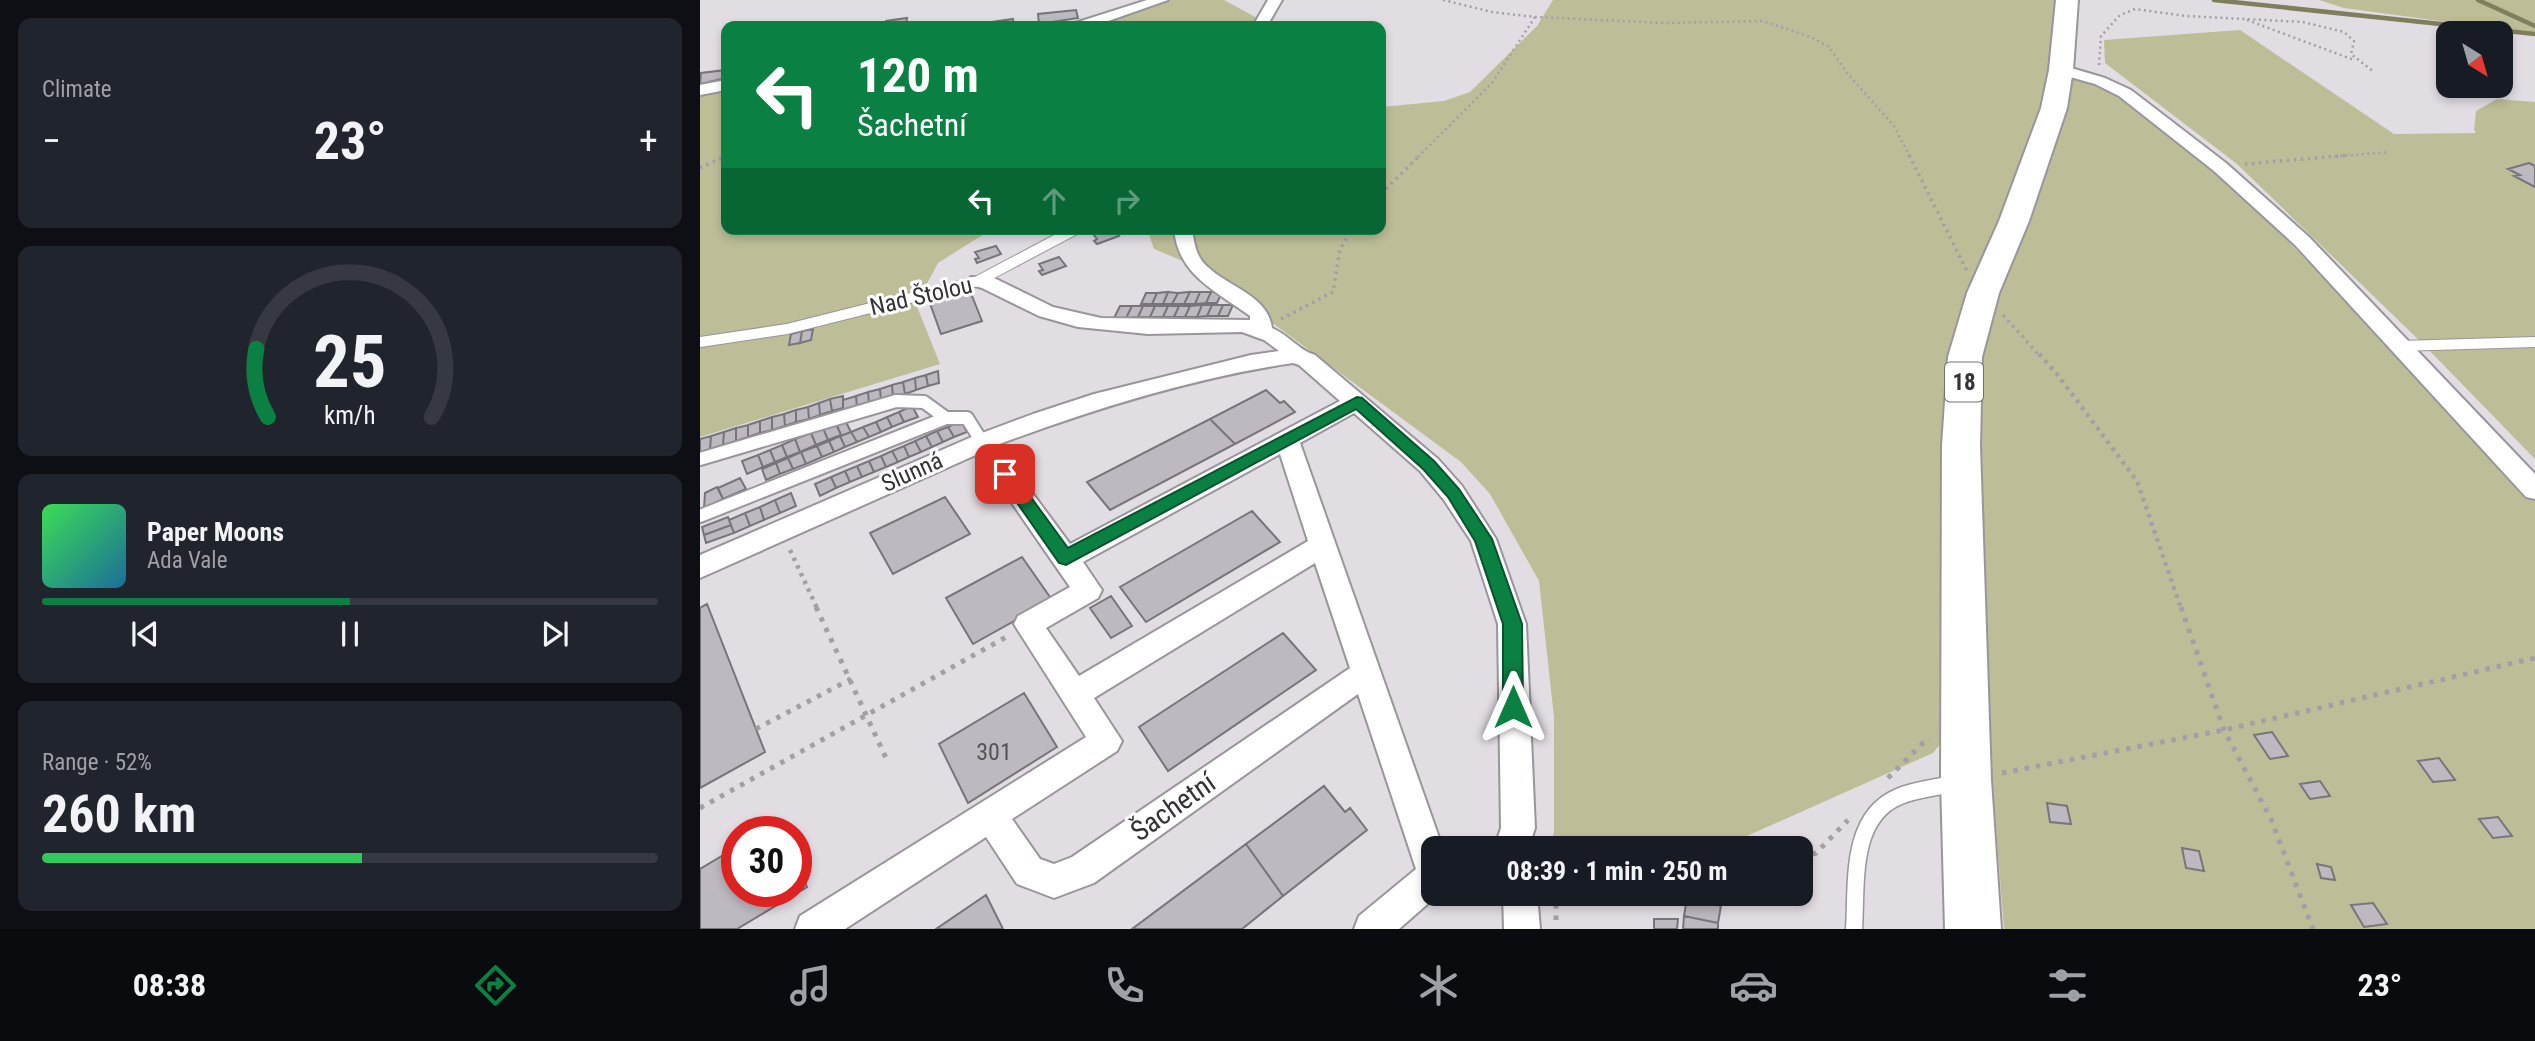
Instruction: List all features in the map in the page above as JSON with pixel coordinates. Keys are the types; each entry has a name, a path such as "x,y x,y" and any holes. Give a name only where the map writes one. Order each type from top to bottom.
{"main road":[{"name":"18","path":"1973,929 1966,780 1961,446 1965,357 1983,293 2054,108 2073,74 2067,0"}],"street":[{"path":"1096,21 1161,0"},
{"path":"1263,21 1275,0"},
{"path":"2073,74 2113,86 2131,97 2220,167 2302,241 2535,490"},
{"path":"700,90 721,86"},
{"path":"1184,235 1185,248 1195,266 1261,314 1262,330 1291,350 1294,356 1307,360 1429,465 1453,493 1483,539 1512,624 1518,828 1515,836"},
{"name":"Nad Štolou","path":"978,281 987,282 1054,315 1080,321 1119,327 1242,325 1262,330"},
{"name":"Slunná","path":"700,566 982,442 1094,402 1251,362 1294,356"},
{"path":"1066,558 1357,402"},
{"path":"1287,440 1422,836"},
{"path":"813,929 1105,741 1028,624 1088,590 982,442"},
{"path":"1074,694 1322,546"},
{"name":"Šachetní","path":"990,815 1028,872 1054,881 1082,871 1367,673"},
{"path":"1373,929 1421,887"},
{"path":"1521,906 1522,929"}],"lane":[{"path":"978,281 1065,235"},
{"name":"Nad Štolou","path":"700,342 787,329 978,281"},
{"path":"2399,346 2535,342"},
{"path":"700,459 896,401 920,399 935,405 946,418"},
{"path":"700,516 946,418 967,418 982,442"},
{"path":"1854,929 1861,842 1867,826 1881,806 1898,797 1966,780"}],"path":[{"path":"1443,0 1492,12 1535,18 1664,23 1737,19 1763,21 1811,37 1829,47 1847,73 1894,126 1961,262 1983,293 2057,374 2137,481 2224,730 2272,819 2313,929"},
{"path":"2073,74 2101,63 2101,36 2124,11 2146,10 2188,16 2301,21 2344,32 2354,41 2351,54 2374,72"},
{"path":"1386,189 1492,83 1535,18"},
{"path":"2244,18 2358,61"},
{"path":"2237,164 2389,152"},
{"path":"700,169 721,158"},
{"path":"1262,330 1333,292 1340,249 1349,235"},
{"path":"787,542 887,758"},
{"path":"700,808 1028,624"},
{"path":"1966,780 2224,730 2535,657"},
{"path":"756,729 851,679"},
{"path":"1556,906 1556,920"}],"green space":[{"path":"1168,0 1224,0 1257,18 1256,21 1112,21 1113,18"},
{"path":"1553,0 2062,0 2046,100 1971,295 1955,726 1933,753 1747,836 1553,836 1554,717 1539,581 1490,494 1461,462 1195,266 1154,249 1149,235 1386,235 1386,107 1444,101 1470,92 1537,26"},
{"path":"2319,0 2535,0 2535,34 2513,31 2513,21 2440,21 2344,8"},
{"path":"2240,30 2394,134 2476,133 2476,111 2497,99 2535,102 2535,459 2423,344 2237,164 2105,63 2104,40"},
{"path":"2070,78 2086,79 2132,101 2268,220 2535,500 2535,929 2004,929 1991,767 1977,369 1990,308 2053,156"},
{"path":"721,90 721,235 982,235 938,263 916,304 940,364 700,437 700,94"}],"building":[{"path":"1076,10 1078,18 1039,21 1038,14"},
{"path":"907,18 907,21 886,21"},
{"path":"721,71 721,79 700,84 701,73"},
{"path":"2529,163 2535,166 2535,187 2514,176 2520,175 2508,169"},
{"path":"1094,235 1119,236 1097,244 1094,241 1097,239"},
{"path":"996,246 1001,254 977,263 975,259 979,258 975,252"},
{"path":"1059,257 1066,266 1042,275 1039,271 1043,270 1039,264"},
{"path":"968,286 982,321 941,334 928,298"},
{"path":"1168,292 1163,304 1152,304 1157,293"},
{"path":"1168,292 1178,293 1172,304 1163,304"},
{"path":"1190,292 1184,304 1172,304 1178,293"},
{"path":"1190,292 1200,292 1195,304 1184,304"},
{"path":"1200,292 1211,292 1206,303 1195,304"},
{"path":"1211,292 1222,292 1217,303 1206,303"},
{"path":"1146,293 1157,293 1152,304 1141,304"},
{"path":"1202,305 1212,305 1207,316 1197,317"},
{"path":"1202,305 1197,317 1185,317 1190,306"},
{"path":"1212,305 1223,305 1218,316 1207,316"},
{"path":"1223,305 1233,305 1228,316 1218,316"},
{"path":"1120,306 1132,306 1126,318 1114,318"},
{"path":"1132,306 1143,306 1138,317 1126,318"},
{"path":"1143,306 1155,306 1150,317 1138,317"},
{"path":"1155,306 1168,306 1163,317 1150,317"},
{"path":"1168,306 1179,306 1174,317 1163,317"},
{"path":"1179,306 1190,306 1185,317 1174,317"},
{"path":"813,329 811,340 800,343 802,331"},
{"path":"802,331 800,343 789,345 791,334"},
{"path":"938,371 939,383 928,386 926,375"},
{"path":"926,375 928,386 916,390 915,378"},
{"path":"915,378 916,390 905,394 903,382"},
{"path":"903,382 905,394 893,397 892,385"},
{"path":"892,385 893,397 881,401 880,389"},
{"path":"880,389 881,401 869,404 868,392"},
{"path":"1266,390 1280,403 1284,401 1295,412 1235,444 1210,419"},
{"path":"868,392 869,404 857,408 856,396"},
{"path":"843,396 843,408 832,411 830,399"},
{"path":"856,396 857,408 843,412 843,400"},
{"path":"830,399 832,411 820,415 819,403"},
{"path":"819,403 820,415 809,419 808,407"},
{"path":"912,406 918,417 904,422 899,412"},
{"path":"808,407 809,419 796,422 796,410"},
{"path":"796,410 796,422 785,426 784,414"},
{"path":"899,412 904,422 892,427 887,417"},
{"path":"784,414 785,426 772,430 772,417"},
{"path":"772,417 772,430 760,433 760,421"},
{"path":"887,417 892,427 881,432 876,422"},
{"path":"1210,419 1235,444 1110,510 1087,482"},
{"path":"845,420 851,432 838,437 841,435 836,424"},
{"path":"760,421 760,433 748,437 748,425"},
{"path":"961,421 967,432 954,437 948,427"},
{"path":"876,422 881,432 869,437 863,427"},
{"path":"836,423 841,435 828,440 823,428"},
{"path":"748,425 748,437 736,441 736,428"},
{"path":"863,427 869,437 857,442 851,432"},
{"path":"948,427 954,437 943,442 937,431"},
{"path":"736,428 736,441 723,445 724,432"},
{"path":"823,428 828,440 816,445 811,433"},
{"path":"937,431 943,442 932,447 926,436"},
{"path":"724,432 723,445 710,449 711,436"},
{"path":"851,432 857,442 845,447 840,436"},
{"path":"811,433 816,445 800,452 795,439"},
{"path":"711,436 710,449 700,452 700,439"},
{"path":"840,436 845,447 834,452 829,441"},
{"path":"926,436 932,447 921,452 915,441"},
{"path":"795,439 800,452 787,457 782,445"},
{"path":"829,441 834,452 822,457 817,446"},
{"path":"915,441 921,452 909,457 904,446"},
{"path":"782,445 787,457 775,462 770,450"},
{"path":"817,446 822,457 806,464 801,452"},
{"path":"904,446 909,457 898,462 892,451"},
{"path":"770,450 775,462 763,467 758,455"},
{"path":"892,451 898,462 886,467 881,456"},
{"path":"801,452 806,464 793,469 788,458"},
{"path":"758,455 763,467 747,474 742,461"},
{"path":"881,456 886,467 874,472 869,461"},
{"path":"788,458 793,469 780,474 776,463"},
{"path":"869,461 874,472 862,477 857,466"},
{"path":"776,463 780,474 766,480 762,469"},
{"path":"857,466 862,477 850,482 845,471"},
{"path":"845,471 850,482 836,488 831,477"},
{"path":"831,477 836,488 820,496 815,484"},
{"path":"740,478 746,489 723,499 718,488"},
{"path":"717,487 723,499 704,509 705,493"},
{"path":"791,493 796,506 780,513 775,500"},
{"path":"945,497 970,534 893,574 870,533"},
{"path":"775,500 780,513 764,520 760,507"},
{"path":"760,507 764,520 750,526 745,513"},
{"path":"1252,511 1280,542 1146,622 1120,587"},
{"path":"745,513 750,526 734,533 729,520"},
{"path":"728,517 731,525 704,535 702,527"},
{"path":"731,525 734,533 706,543 704,535"},
{"path":"1022,557 1052,600 973,644 946,598"},
{"path":"1111,596 1132,626 1111,638 1090,608"},
{"path":"707,604 765,752 700,788 700,608"},
{"path":"1283,633 1316,670 1168,771 1139,727"},
{"path":"1024,693 1057,747 968,803 939,744"},
{"path":"2272,732 2288,756 2270,759 2254,735"},
{"path":"2439,758 2455,780 2433,782 2418,761"},
{"path":"2320,781 2330,796 2310,799 2300,784"},
{"path":"1324,786 1345,812 1350,808 1367,830 1283,896 1246,844"},
{"path":"2047,803 2067,806 2071,824 2050,822"},
{"path":"2498,817 2512,836 2493,838 2479,819"},
{"path":"1246,844 1283,896 1242,929 1132,929"},
{"path":"2182,848 2199,851 2204,871 2186,868"},
{"path":"721,857 721,907 774,907 737,929 700,929 700,869"},
{"path":"2317,864 2331,867 2335,880 2321,878"},
{"path":"986,895 1003,929 936,929"},
{"path":"2373,903 2387,924 2364,927 2351,905"},
{"path":"1686,906 1721,906 1718,923 1684,916"},
{"path":"1684,916 1718,923 1718,929 1683,929"},
{"path":"1654,919 1678,919 1677,929 1654,929"}],"waterway":[{"path":"2214,0 2535,34"},
{"path":"2478,0 2535,26"}],"route":[{"path":"1005,474 1066,558 1357,402 1429,465 1453,493 1483,539 1512,624 1513,707"}]}
